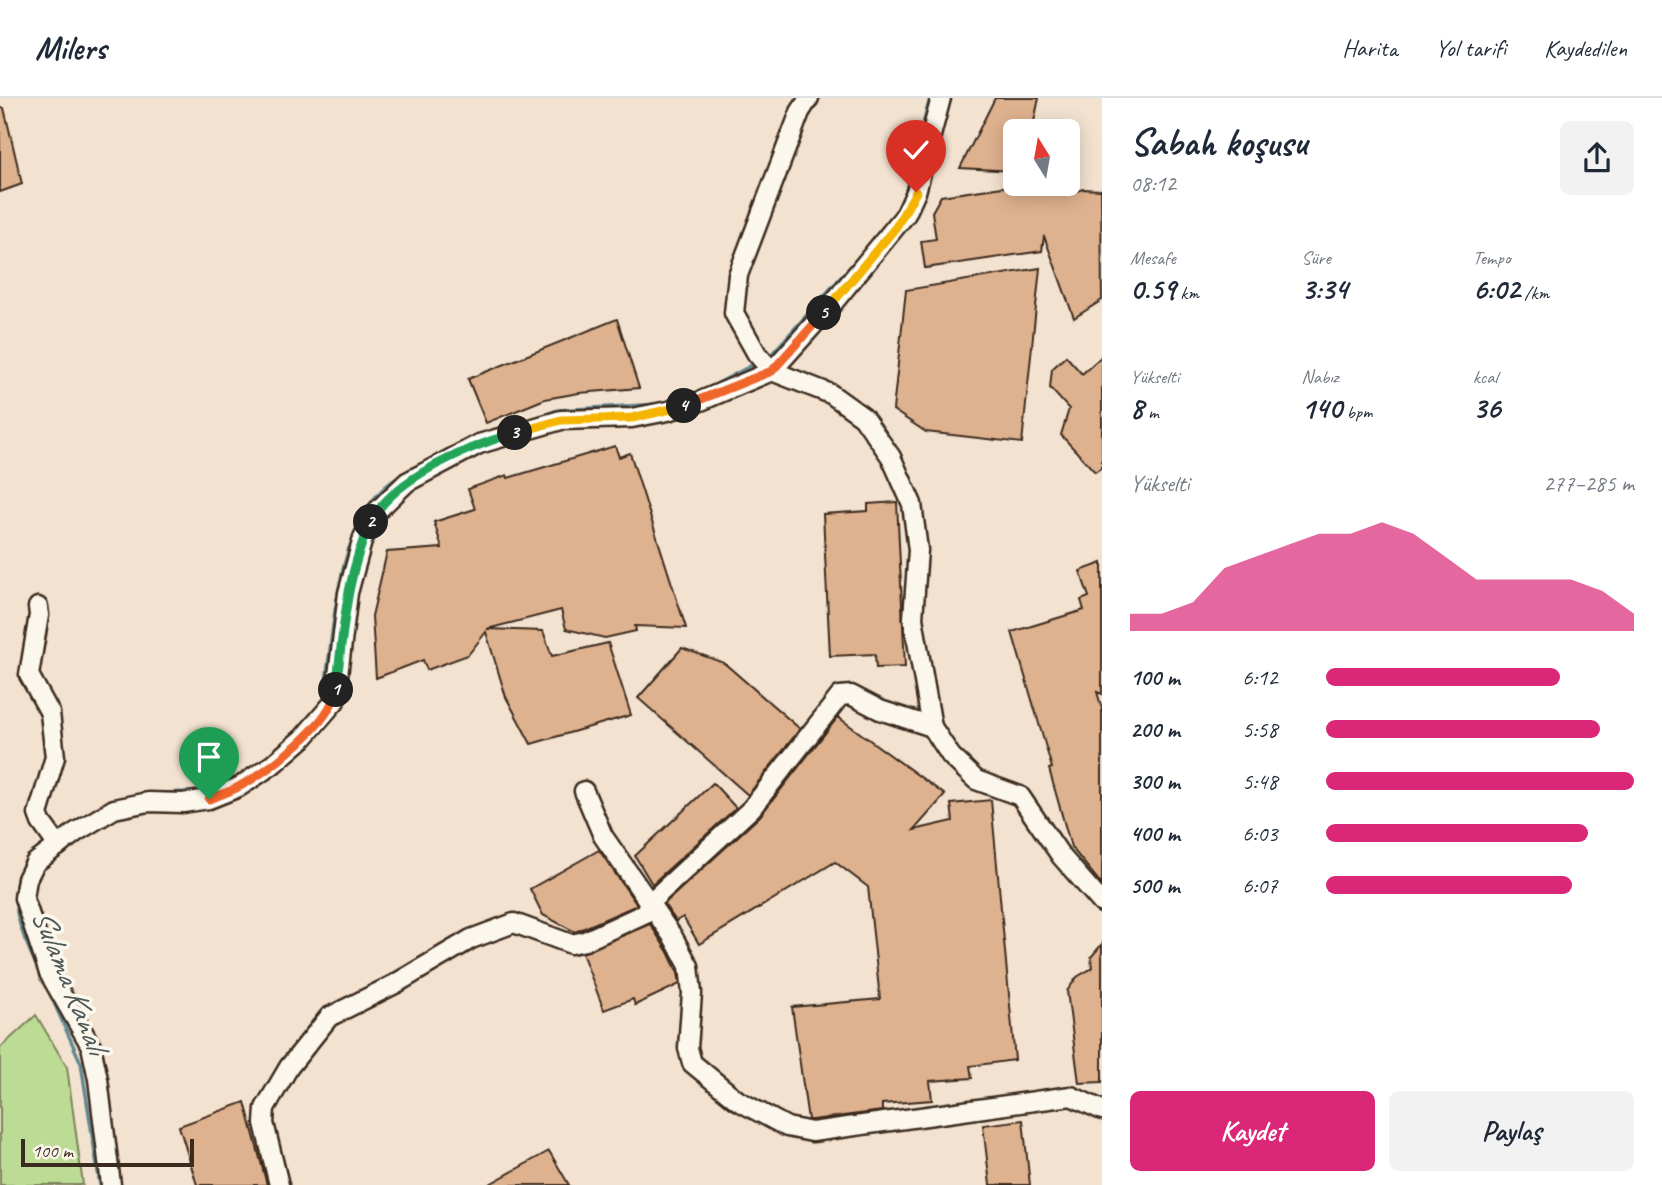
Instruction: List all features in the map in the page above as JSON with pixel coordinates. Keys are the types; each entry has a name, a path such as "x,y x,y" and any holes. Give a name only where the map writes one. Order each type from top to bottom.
{"street":[{"path":"808,98 800,112 738,275 734,313 757,354 772,371 831,394 863,417 891,457 912,504 918,550 913,618 932,727 951,756 976,780 1020,796 1061,856 1102,903"},
{"path":"111,1185 98,1079 91,1046 48,973 24,898 27,878 35,863 114,809 148,802 196,801 239,787 272,765 303,738 335,701 348,593 363,538 376,512 407,482 479,444 561,420 632,418 668,411 701,401 772,371 833,303 906,214 916,192 942,98"},
{"path":"37,607 39,615 29,675 50,713 55,757 38,814 58,846"},
{"path":"279,1185 264,1123 265,1108 289,1067 329,1017 396,984 471,939 514,923 571,944 585,941 650,907 751,809 840,696 851,695 880,710 932,727"},
{"path":"584,791 603,836 673,937 689,966 692,993 688,1048 692,1063 737,1100 787,1127 812,1132 1071,1096 1102,1110"}],"green space":[{"path":"36,1015 67,1067 83,1185 0,1185 0,1048"}],"building":[{"path":"995,98 1039,98 1035,119 1003,119 1003,170 960,168"},
{"path":"0,108 4,108 22,184 0,192"},
{"path":"1003,187 1003,196 1080,196 1080,190 1083,189 1101,190 1102,300 1074,318 1044,236 1042,251 925,268 921,241 936,239 932,212 941,196"},
{"path":"1040,268 1022,443 926,432 893,410 906,290"},
{"path":"617,319 639,388 545,399 486,423 468,379"},
{"path":"1066,356 1082,374 1102,356 1102,467 1095,472 1061,435 1069,409 1050,388 1052,369"},
{"path":"615,446 619,457 630,453 686,628 635,626 636,631 605,638 566,629 561,610 487,629 543,631 552,656 608,643 631,715 531,744 506,697 486,632 468,655 427,670 423,660 376,678 372,616 387,552 442,548 434,522 475,509 468,489 507,475 508,478"},
{"path":"897,502 905,667 876,668 875,654 830,656 823,514 868,511 868,504"},
{"path":"1102,563 1102,694 1097,692 1102,709 1102,885 1071,847 1049,769 1052,768 1012,632 1084,610 1081,600 1089,597 1080,571"},
{"path":"682,648 724,663 800,729 748,795 638,698"},
{"path":"838,717 945,795 914,830 953,821 951,804 991,800 1015,1060 970,1066 972,1078 930,1081 932,1100 882,1104 882,1111 808,1120 792,1007 880,999 868,887 835,862 699,944 683,917 676,921 664,904 760,816"},
{"path":"713,783 736,808 652,884 635,856"},
{"path":"599,850 637,905 575,932 543,915 530,889"},
{"path":"650,924 668,952 680,984 635,1005 633,999 604,1010 582,953"},
{"path":"1102,944 1102,1082 1079,1083 1067,991 1077,977 1092,968 1091,957"},
{"path":"245,1102 267,1185 197,1185 179,1126"},
{"path":"1023,1120 1030,1185 990,1185 983,1125"},
{"path":"549,1151 569,1185 488,1185"}],"waterway":[{"name":"Sulama Kanalı","path":"904,198 930,98"},
{"name":"Sulama Kanalı","path":"769,357 860,256"},
{"name":"Sulama Kanalı","path":"701,392 756,363"},
{"name":"Sulama Kanalı","path":"530,420 558,410 660,404"},
{"name":"Sulama Kanalı","path":"325,688 337,600 352,539 365,512 382,490 404,474"},
{"name":"Sulama Kanalı","path":"257,765 272,753"},
{"name":"Sulama Kanalı","path":"146,794 204,791"},
{"name":"Sulama Kanalı","path":"57,834 77,821"},
{"name":"Sulama Kanalı","path":"28,860 20,873 16,902 22,933 41,975"},
{"name":"Sulama Kanalı","path":"46,985 81,1063 100,1185"}],"route":[{"path":"209,799 239,787 272,765 303,738 335,701 348,593 363,538 376,512 407,482 479,444 561,420 632,418 668,411 701,401 772,371 896,227 906,214 916,192"}]}
